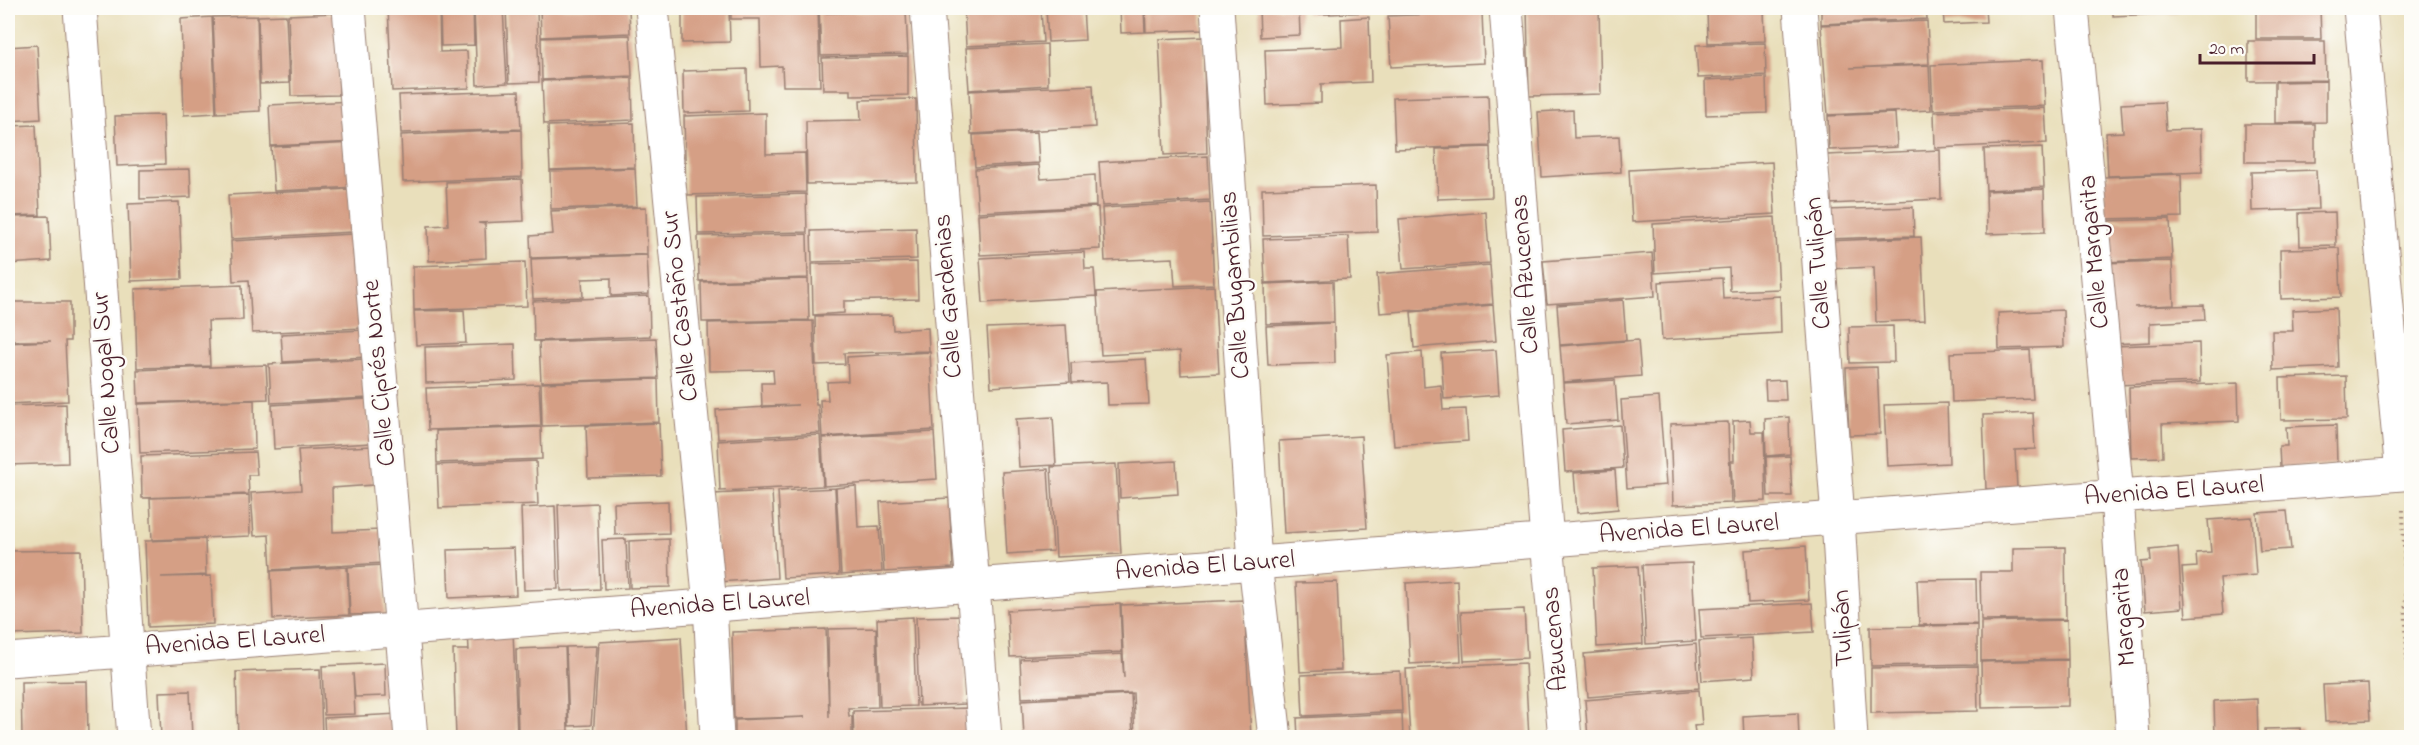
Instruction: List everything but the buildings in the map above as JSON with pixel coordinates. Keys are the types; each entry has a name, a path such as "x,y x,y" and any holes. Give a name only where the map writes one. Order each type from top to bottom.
{"street":[{"name":"Calle Nogal Sur","path":"80,8 135,738"},
{"name":"Calle Ciprés Norte","path":"349,8 411,738"},
{"name":"Calle Castaño Sur","path":"652,8 710,605 717,738"},
{"name":"Calle Gardenias","path":"927,8 984,738"},
{"name":"Calle Bugambilias","path":"1217,8 1255,563 1275,738"},
{"name":"Calle Azucenas","path":"1506,8 1546,541"},
{"name":"Calle Tulipán","path":"1800,8 1838,518"},
{"name":"Calle Margarita","path":"2072,8 2117,496"},
{"path":"2360,8 2402,474"},
{"name":"Avenida El Laurel","path":"8,660 2402,474"},
{"name":"Margarita","path":"2117,496 2133,738"},
{"name":"Tulipán","path":"1838,518 1851,738"},
{"name":"Azucenas","path":"1546,541 1565,738"}],"path":[{"path":"2402,474 2409,738"}]}
